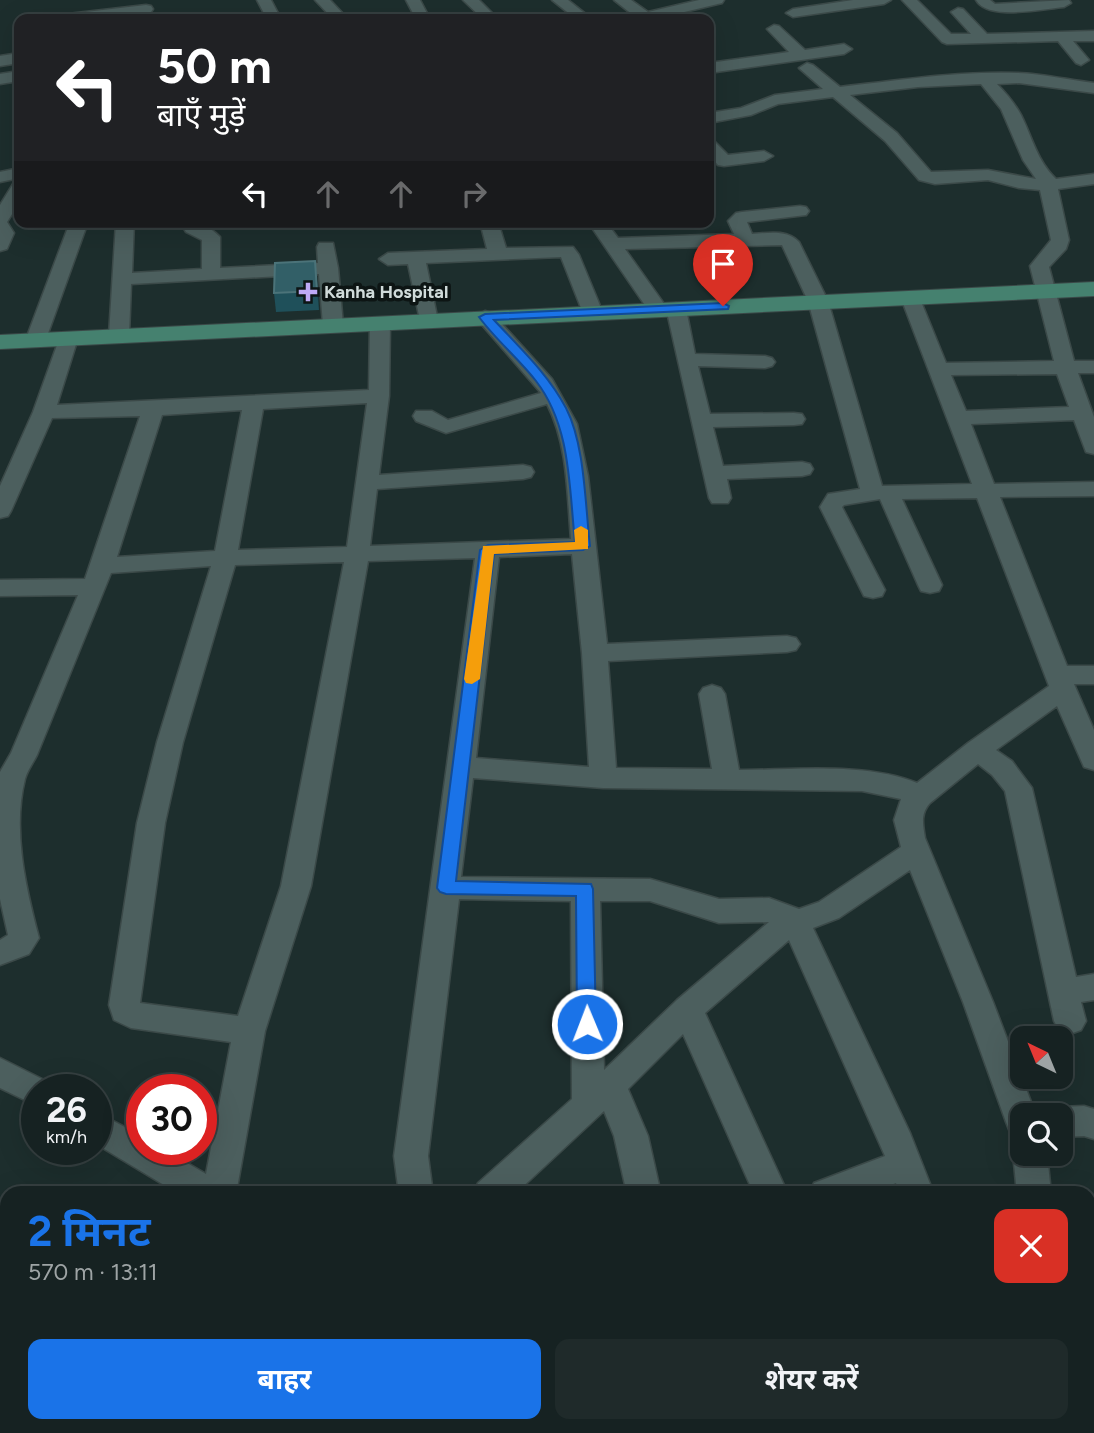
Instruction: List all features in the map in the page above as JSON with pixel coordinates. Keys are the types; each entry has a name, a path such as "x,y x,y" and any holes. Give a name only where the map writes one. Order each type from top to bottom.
{"main road":[{"path":"0,342 1094,289"}],"street":[{"path":"322,0 336,14"},
{"path":"470,0 485,14"},
{"path":"559,0 578,14"},
{"path":"624,2 648,0"},
{"path":"793,13 884,0"},
{"path":"909,0 943,37 952,40 1094,35"},
{"path":"983,0 994,8 1069,8 1094,35"},
{"path":"657,14 711,1"},
{"path":"624,2 637,14"},
{"path":"107,14 146,9"},
{"path":"958,12 988,39 1019,78"},
{"path":"774,29 804,62 891,137 929,178 988,175 1019,183 1049,184 1094,179"},
{"path":"1062,37 1081,60"},
{"path":"714,68 804,62 844,49"},
{"path":"984,78 1010,112 1026,149 1049,184 1060,240 1059,245 1039,266 1065,366 1094,447"},
{"path":"714,117 745,112 775,100 902,83 1019,78 1094,88"},
{"path":"714,151 724,161 764,156"},
{"path":"0,220 14,196"},
{"path":"745,239 737,221 742,218 800,211"},
{"path":"0,225 5,233 0,245"},
{"path":"36,339 77,228"},
{"path":"119,335 125,228"},
{"path":"191,228 211,237 211,273"},
{"path":"491,228 498,254"},
{"path":"602,228 667,309 686,360 720,498"},
{"path":"614,244 786,239 818,302 880,493 930,585"},
{"path":"326,247 333,325"},
{"path":"388,259 566,251 593,313"},
{"path":"416,258 428,321"},
{"path":"123,279 329,268"},
{"path":"911,298 1060,682 1094,760"},
{"path":"485,317 553,396 571,441 594,653 603,778"},
{"path":"220,1186 249,1031 296,886 368,483 379,396 380,323"},
{"path":"0,511 44,412 68,338"},
{"path":"686,360 765,362"},
{"path":"938,369 1094,367"},
{"path":"44,412 153,409 379,396"},
{"path":"424,416 446,427 553,396"},
{"path":"249,1031 131,1015 125,1011 124,1005 151,823 170,742 225,558 254,403"},
{"path":"0,953 18,945 24,938 16,909 5,823 11,778 24,755 98,577 153,409"},
{"path":"958,418 1082,413"},
{"path":"701,421 794,419"},
{"path":"714,473 802,469"},
{"path":"368,483 523,472"},
{"path":"873,590 831,507 836,499 880,493 1094,489"},
{"path":"0,588 225,558 357,556 583,546"},
{"path":"415,1186 411,1156 488,550"},
{"path":"594,653 786,644"},
{"path":"1015,1103 917,850 908,820 911,805 920,796 1060,682 1094,675"},
{"path":"712,694 727,780"},
{"path":"977,750 1007,774 1018,788 1067,1006 1094,987"},
{"path":"461,767 603,778 883,782 920,796"},
{"path":"499,1186 688,1009 782,928 794,921 829,910 917,850"},
{"path":"446,888 650,890 719,911 769,910 782,913 794,921 911,1179 871,1186"},
{"path":"584,889 599,1095 631,1136 642,1186"},
{"path":"688,1009 767,1186"},
{"path":"0,1072 21,1083"},
{"path":"1073,1121 1094,1124"},
{"path":"112,1136 197,1186"},
{"path":"1031,1166 1033,1186"}],"building":[{"path":"315,261 317,291 274,293 275,263"}],"slow traffic":[{"path":"472,679 488,550 583,546 581,530"}],"place":[{"name":"Kanha Hospital","path":"308,292"}],"route":[{"path":"587,1024 584,889 446,888 488,550 583,546 571,441 561,410 542,380 485,317 723,306"}]}
